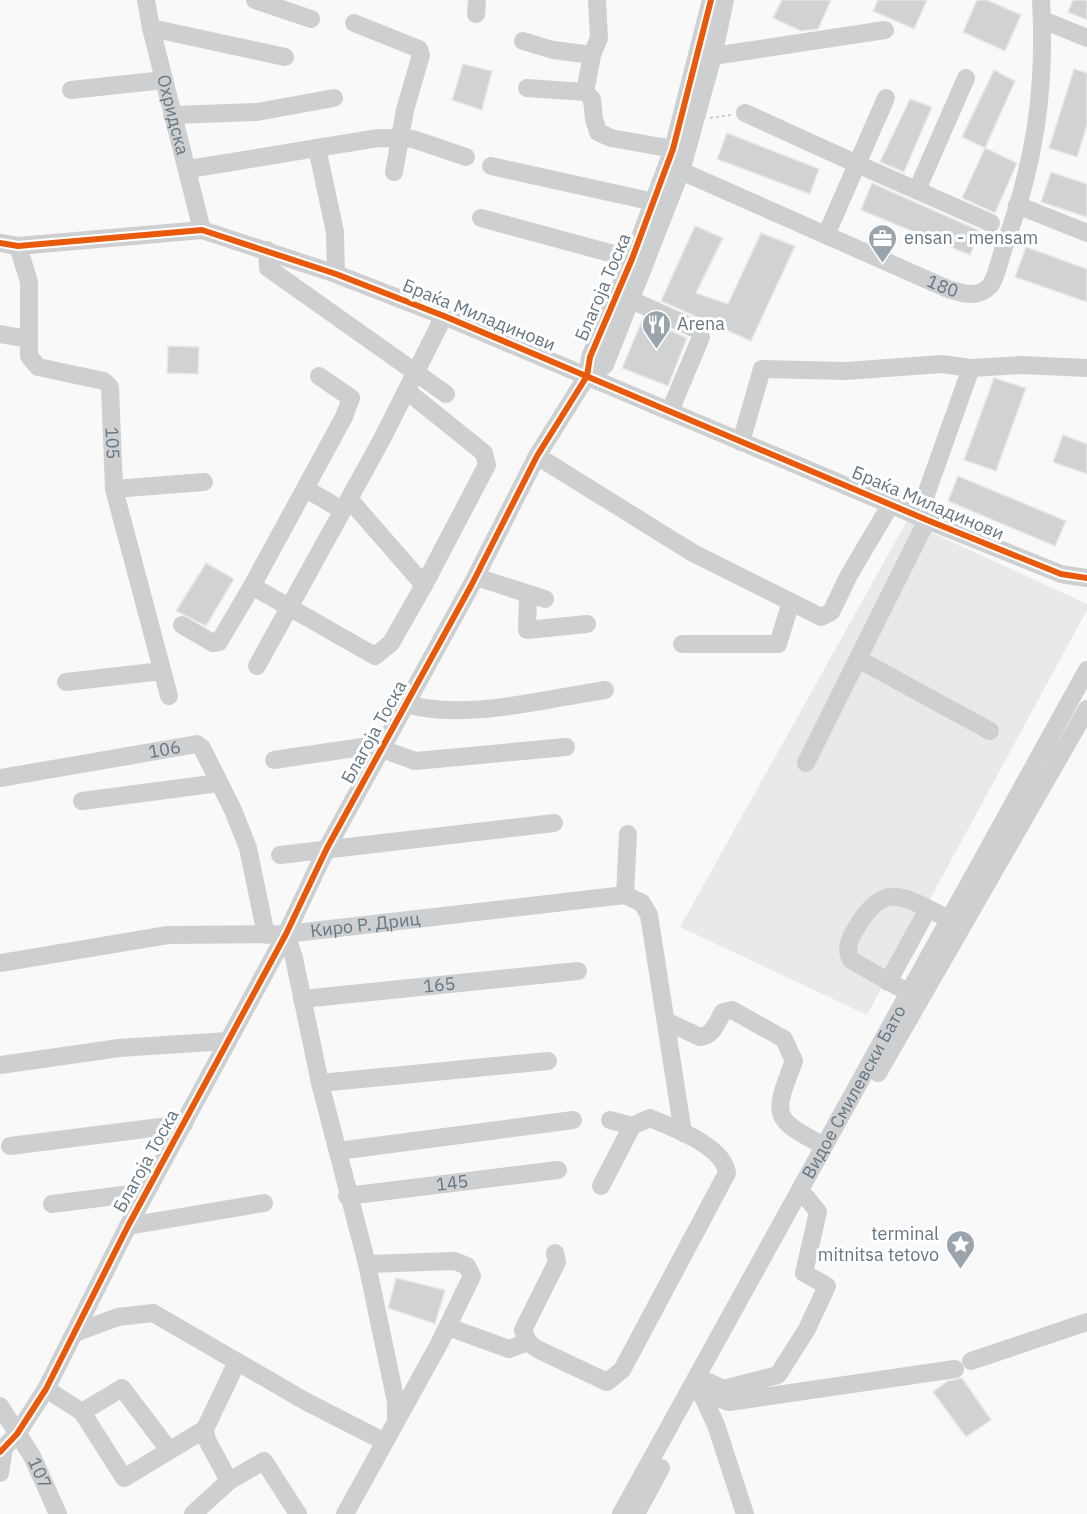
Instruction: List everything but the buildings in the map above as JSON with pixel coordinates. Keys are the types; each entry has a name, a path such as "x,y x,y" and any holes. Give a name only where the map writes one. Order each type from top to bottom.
{"street":[{"name":"Охридска","path":"146,0 172,115 189,169 202,230"},
{"path":"255,0 311,19"},
{"path":"585,92 592,55 599,38 597,0"},
{"name":"Благоја Тоска","path":"0,1473 1,1449 17,1434 46,1389 77,1332 128,1226 286,934 327,848 476,577 537,456 587,376 590,357 632,258 674,149 711,0"},
{"name":"Благоја Тоска","path":"587,376 605,365 681,171 713,56 725,0"},
{"name":"180","path":"681,171 827,233 948,288 969,295 980,293 991,285 1034,144 1041,102 1041,0"},
{"path":"1042,20 1087,38"},
{"path":"354,23 419,50 422,55 405,110 394,172"},
{"path":"151,28 285,57"},
{"path":"713,56 885,30"},
{"path":"523,41 553,50 592,55"},
{"path":"917,190 966,78"},
{"path":"71,90 164,80"},
{"path":"527,88 585,92 592,99 598,132 611,138 674,149"},
{"path":"172,115 257,112 334,98"},
{"path":"827,233 886,98"},
{"path":"745,113 992,223"},
{"path":"189,169 378,138 413,139 466,157"},
{"path":"317,148 335,232 336,274"},
{"path":"491,166 654,202"},
{"path":"1017,205 1087,233"},
{"path":"481,218 632,258"},
{"name":"Браќа Миладинови","path":"0,243 18,246 202,230 267,250 444,316 923,519 1061,573"},
{"name":"105","path":"18,246 29,282 31,314 29,356 38,367 104,381 110,387 114,489 169,696"},
{"path":"252,586 375,656 391,643 487,465 484,453 412,382 268,267 267,250"},
{"path":"629,300 698,330 701,337 670,411"},
{"name":"Браќа Миладинови","path":"258,666 412,382 444,316"},
{"path":"0,334 29,339"},
{"path":"741,442 762,369 846,371 942,364 971,368 1021,365 1087,368"},
{"path":"806,763 858,659 923,519 971,368"},
{"path":"182,625 213,643 219,642 306,489 344,417 351,398 319,376"},
{"path":"412,382 446,394"},
{"name":"Браќа Миладинови","path":"537,456 693,553 820,617 831,612 849,575 891,504"},
{"path":"114,489 204,482"},
{"path":"306,489 346,504 424,585"},
{"path":"1061,573 1087,578"},
{"path":"1061,573 1087,590"},
{"path":"476,577 536,596 528,630 587,624"},
{"path":"681,644 778,644 791,602"},
{"path":"858,659 990,731"},
{"name":"Видое Смилевски Бато","path":"621,1514 1087,670"},
{"path":"66,682 162,671"},
{"path":"407,704 425,709 491,708 604,690"},
{"name":"Видое Смилевски Бато","path":"636,1514 807,1198 1087,709"},
{"name":"106","path":"1,778 197,744 202,748 248,848 266,935"},
{"path":"274,760 369,746 382,748 415,761 566,747"},
{"path":"82,801 219,783"},
{"path":"280,855 554,823"},
{"path":"628,834 625,895 642,903 649,915 683,1133"},
{"name":"Киро Р. Дриц","path":"1,961 168,935 286,934 625,895"},
{"path":"909,993 851,960 848,953 848,941 868,909 876,900 885,896 899,897 950,919"},
{"path":"888,982 928,909"},
{"path":"286,934 294,958 347,1196 367,1264 396,1402 396,1419"},
{"name":"165","path":"302,999 578,971"},
{"path":"666,1021 700,1037 711,1032 723,1012 732,1010 784,1039 794,1061 779,1100 781,1115 790,1128 824,1146"},
{"path":"0,1065 119,1048 228,1041"},
{"path":"320,1083 548,1061"},
{"path":"555,1253 557,1262 523,1330 528,1342 601,1382 611,1380 622,1370 727,1173 726,1165 717,1153 683,1133 650,1118 632,1126 601,1186"},
{"path":"338,1151 573,1120"},
{"path":"610,1120 632,1126"},
{"path":"10,1146 184,1124"},
{"name":"145","path":"347,1196 558,1170"},
{"path":"52,1204 146,1192"},
{"path":"703,1387 723,1389 778,1375 807,1329 827,1286 804,1273 818,1212 807,1198"},
{"path":"128,1226 264,1203"},
{"path":"345,1514 472,1281 471,1272 467,1266 455,1261 367,1264"},
{"path":"77,1332 118,1317 153,1313 176,1324 237,1362 383,1441"},
{"path":"703,1387 729,1402 963,1365 1087,1322"},
{"path":"448,1327 509,1349 528,1342"},
{"path":"46,1389 82,1412 124,1478 205,1430 237,1362"},
{"path":"703,1387 745,1514"},
{"path":"82,1412 122,1388 169,1450"},
{"name":"107","path":"0,1406 32,1456 58,1514"},
{"path":"205,1430 207,1440 229,1481"},
{"path":"198,1512 229,1481 264,1461 298,1514"}],"path":[{"path":"695,121 745,113"}],"shaded area":[{"path":"907,521 1087,604 1087,610 867,1015 680,927"}],"cycle path":[{"path":"0,1452 17,1434 46,1389 128,1226 286,934 327,848 472,584 537,456 587,376 590,357 632,259 673,149 711,0"},
{"path":"0,243 18,246 202,230 336,274 444,316 927,520 1061,574 1087,578"}],"place":[{"name":"ensan - mensam","path":"883,264"},
{"name":"Arena","path":"656,350"},
{"name":"terminal mitnitsa tetovo","path":"960,1270"}]}
